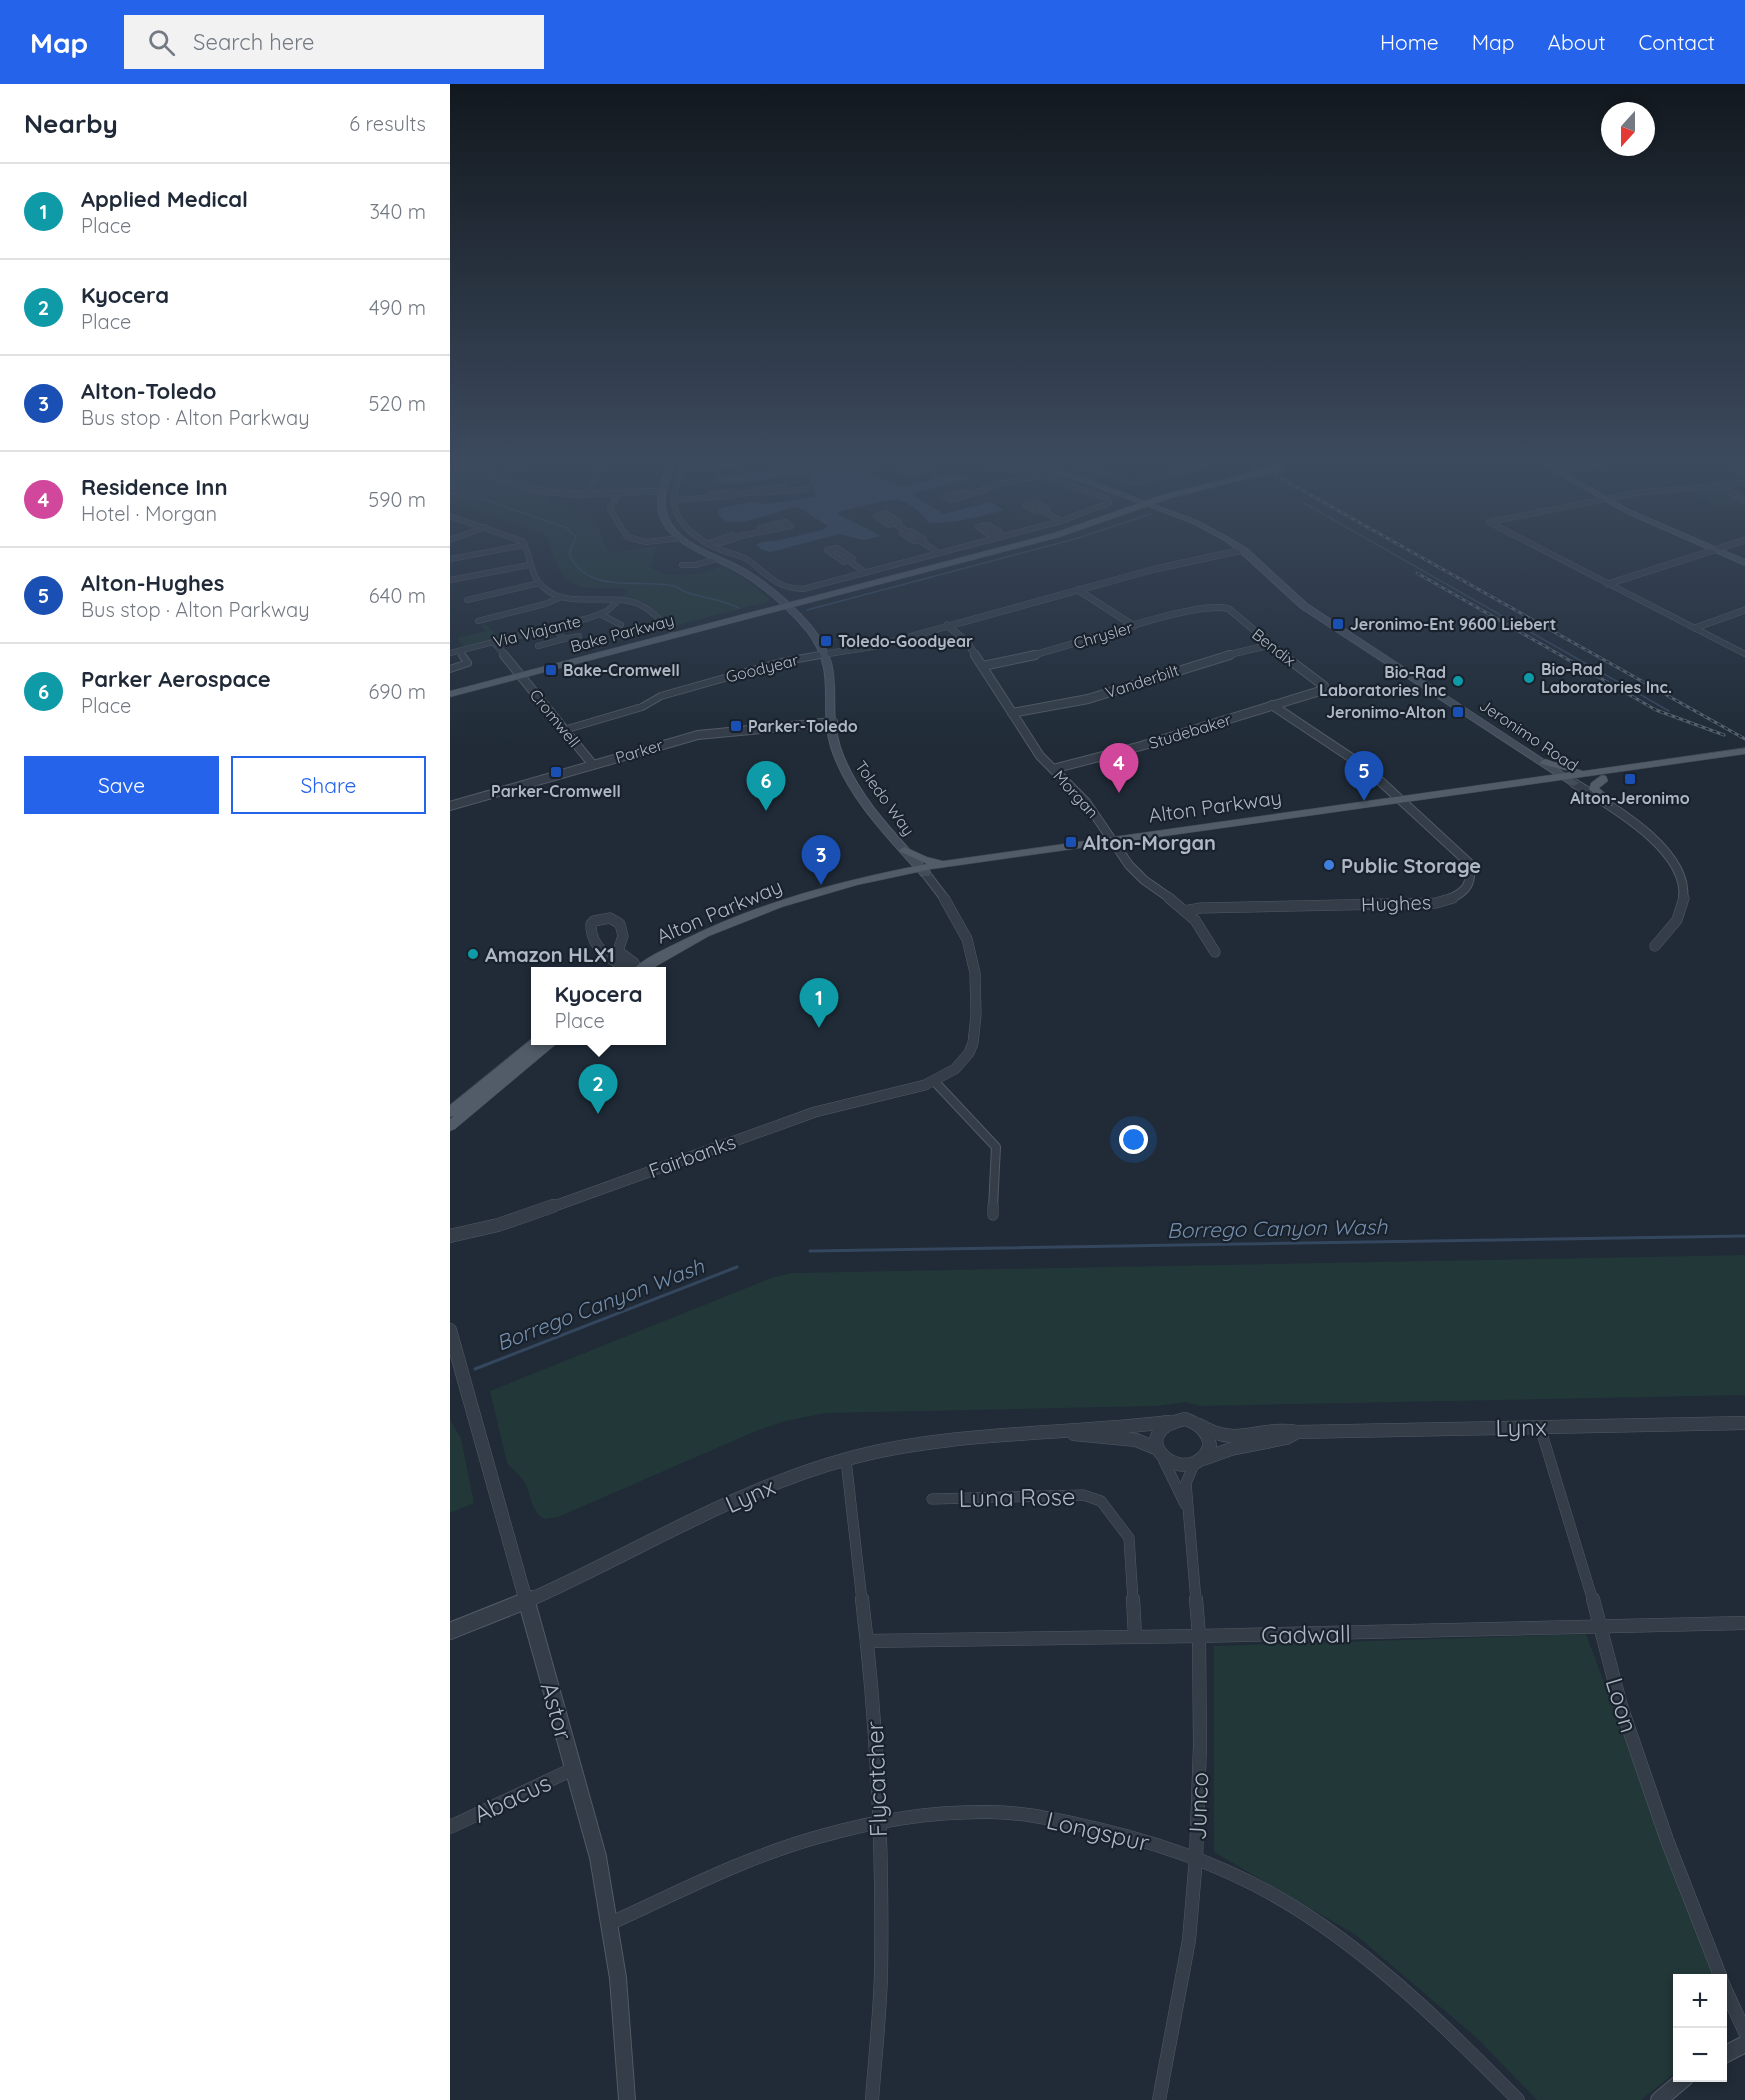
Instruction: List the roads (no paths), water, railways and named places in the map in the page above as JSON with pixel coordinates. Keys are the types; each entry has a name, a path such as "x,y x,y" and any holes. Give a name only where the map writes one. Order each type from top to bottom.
{"main road":[{"name":"Toledo Way","path":"717,559 753,578 784,604 817,639 825,654 832,683 835,744 848,777 923,871"},
{"name":"Bake Parkway","path":"450,694 519,673 951,559"},
{"name":"Jeronimo Road","path":"1253,559 1304,606 1570,779"},
{"name":"Bake Parkway","path":"450,688 519,673"},
{"name":"Alton Parkway","path":"661,967 714,939 782,911 923,871 1744,754"},
{"path":"1545,762 1569,770 1599,775 1603,781 1595,785 1594,789 1609,801 1608,804"},
{"name":"Alton Parkway","path":"644,967 705,934 770,908 838,886 982,859 1116,844"},
{"path":"905,850 928,861 982,859"},
{"path":"450,1112 534,1045"},
{"path":"450,1126 550,1045"}],"street":[{"path":"528,559 531,575 549,593 561,597 619,600 640,605 674,632"},
{"path":"682,565 695,566 717,559"},
{"path":"730,565 745,559"},
{"path":"749,559 785,588 803,589 917,559"},
{"name":"Goodyear","path":"564,729 642,707 662,696 781,662 876,646 1165,566 1199,559"},
{"path":"1560,559 1745,654"},
{"path":"1608,584 1686,559"},
{"path":"849,561 866,573"},
{"path":"450,580 529,565"},
{"path":"467,600 539,583"},
{"path":"1078,590 1134,626"},
{"path":"478,621 545,604 561,597"},
{"name":"Via Viajante","path":"450,653 600,614 619,600"},
{"name":"Chrysler","path":"983,666 1035,655 1174,615 1223,606"},
{"name":"Bendix","path":"1223,606 1324,687"},
{"path":"1695,628 1745,610"},
{"path":"600,614 621,624"},
{"name":"Morgan","path":"947,626 967,642 1040,756 1086,801 1137,873 1184,911 1203,931 1215,952"},
{"path":"553,627 564,639"},
{"path":"538,646 579,636"},
{"name":"Cromwell","path":"495,642 593,765"},
{"name":"Vanderbilt","path":"1012,713 1081,701 1209,660 1270,645"},
{"path":"459,651 475,668"},
{"path":"450,669 468,663"},
{"name":"Studebaker","path":"1053,769 1141,746 1320,691 1324,687"},
{"name":"Hughes","path":"1184,911 1210,908 1418,904 1438,902 1461,894 1469,886 1472,878 1469,863 1405,802 1357,760 1272,705"},
{"name":"Parker","path":"450,806 698,735 833,722"},
{"name":"Jeronimo Road","path":"1570,779 1644,829 1663,846 1683,881 1684,892 1676,925 1655,946"},
{"name":"Toledo Way","path":"923,871 948,902 968,938 976,963 978,989 974,1044 967,1057 954,1072 935,1082"},
{"path":"624,967 602,951 590,930 594,921 610,918 620,924 623,936 618,951 634,963 636,967"},
{"path":"935,1082 996,1147 993,1215"},
{"name":"Fairbanks","path":"450,1236 523,1217 824,1109 935,1082"},
{"name":"Astor","path":"450,1330 598,1857 611,1923 620,1995 627,2100"},
{"path":"1185,1419 1199,1425 1206,1432 1210,1446 1199,1461 1177,1465 1160,1454 1156,1437 1161,1426 1168,1422 1185,1419"},
{"name":"Lynx","path":"450,1631 527,1602 725,1505 805,1471 896,1447 968,1438 1071,1433 1168,1422"},
{"name":"Lynx","path":"1199,1425 1214,1434 1230,1437 1286,1429 1297,1432 1745,1423"},
{"name":"Loon","path":"1540,1427 1587,1576 1632,1739 1667,1840 1720,1974"},
{"name":"Lynx","path":"1199,1461 1231,1449 1286,1438 1297,1432"},
{"name":"Lynx","path":"1071,1433 1088,1437 1131,1438 1160,1454"},
{"name":"Junco","path":"1160,1454 1188,1510"},
{"name":"Flycatcher","path":"846,1460 875,1727 879,1824 881,1974 872,2100"},
{"name":"Junco","path":"1159,2100 1189,1940 1196,1858 1200,1745 1198,1636 1186,1483 1199,1461"},
{"name":"Luna Rose","path":"932,1499 1083,1495 1101,1501 1129,1538 1135,1636"},
{"name":"Gadwall","path":"867,1641 1745,1623"},
{"name":"Abacus","path":"450,1827 573,1769"},
{"name":"Longspur","path":"611,1923 757,1857 820,1837 879,1824 981,1812 1038,1816 1110,1830 1196,1858 1235,1874 1294,1908 1365,1958 1439,2019 1518,2100"},
{"name":"Loon","path":"1727,1991 1745,2032"},
{"path":"1727,2053 1745,2044"},
{"path":"1659,2100 1680,2082"}],"waterway":[{"path":"573,559 589,576 602,580 616,583 674,586 739,608"},
{"path":"807,610 999,559"},
{"path":"1402,559 1669,711"},
{"name":"Borrego Canyon Wash","path":"810,1251 1745,1236"},
{"name":"Borrego Canyon Wash","path":"475,1369 737,1267"}],"railway":[{"path":"1425,559 1745,739"},
{"path":"1417,573 1656,710 1724,735"}],"place":[{"name":"Jeronimo-Ent 9600 Liebert","path":"1338,624"},
{"name":"Toledo-Goodyear","path":"826,641"},
{"name":"Bake-Cromwell","path":"551,670"},
{"name":"Bio-Rad Laboratories Inc.","path":"1529,678"},
{"name":"Bio-Rad Laboratories Inc","path":"1458,681"},
{"name":"Jeronimo-Alton","path":"1458,712"},
{"name":"Parker-Toledo","path":"736,726"},
{"name":"Parker-Cromwell","path":"556,772"},
{"name":"Alton-Jeronimo","path":"1630,779"},
{"name":"Residence Inn","path":"1119,793"},
{"name":"Alton-Hughes","path":"1364,801"},
{"name":"Parker Aerospace","path":"766,811"},
{"name":"Alton-Morgan","path":"1071,842"},
{"name":"Public Storage","path":"1329,865"},
{"name":"Alton-Toledo","path":"821,885"},
{"name":"Amazon HLX1","path":"473,954"},
{"name":"Applied Medical","path":"819,1028"},
{"name":"Kyocera","path":"598,1114"}]}
